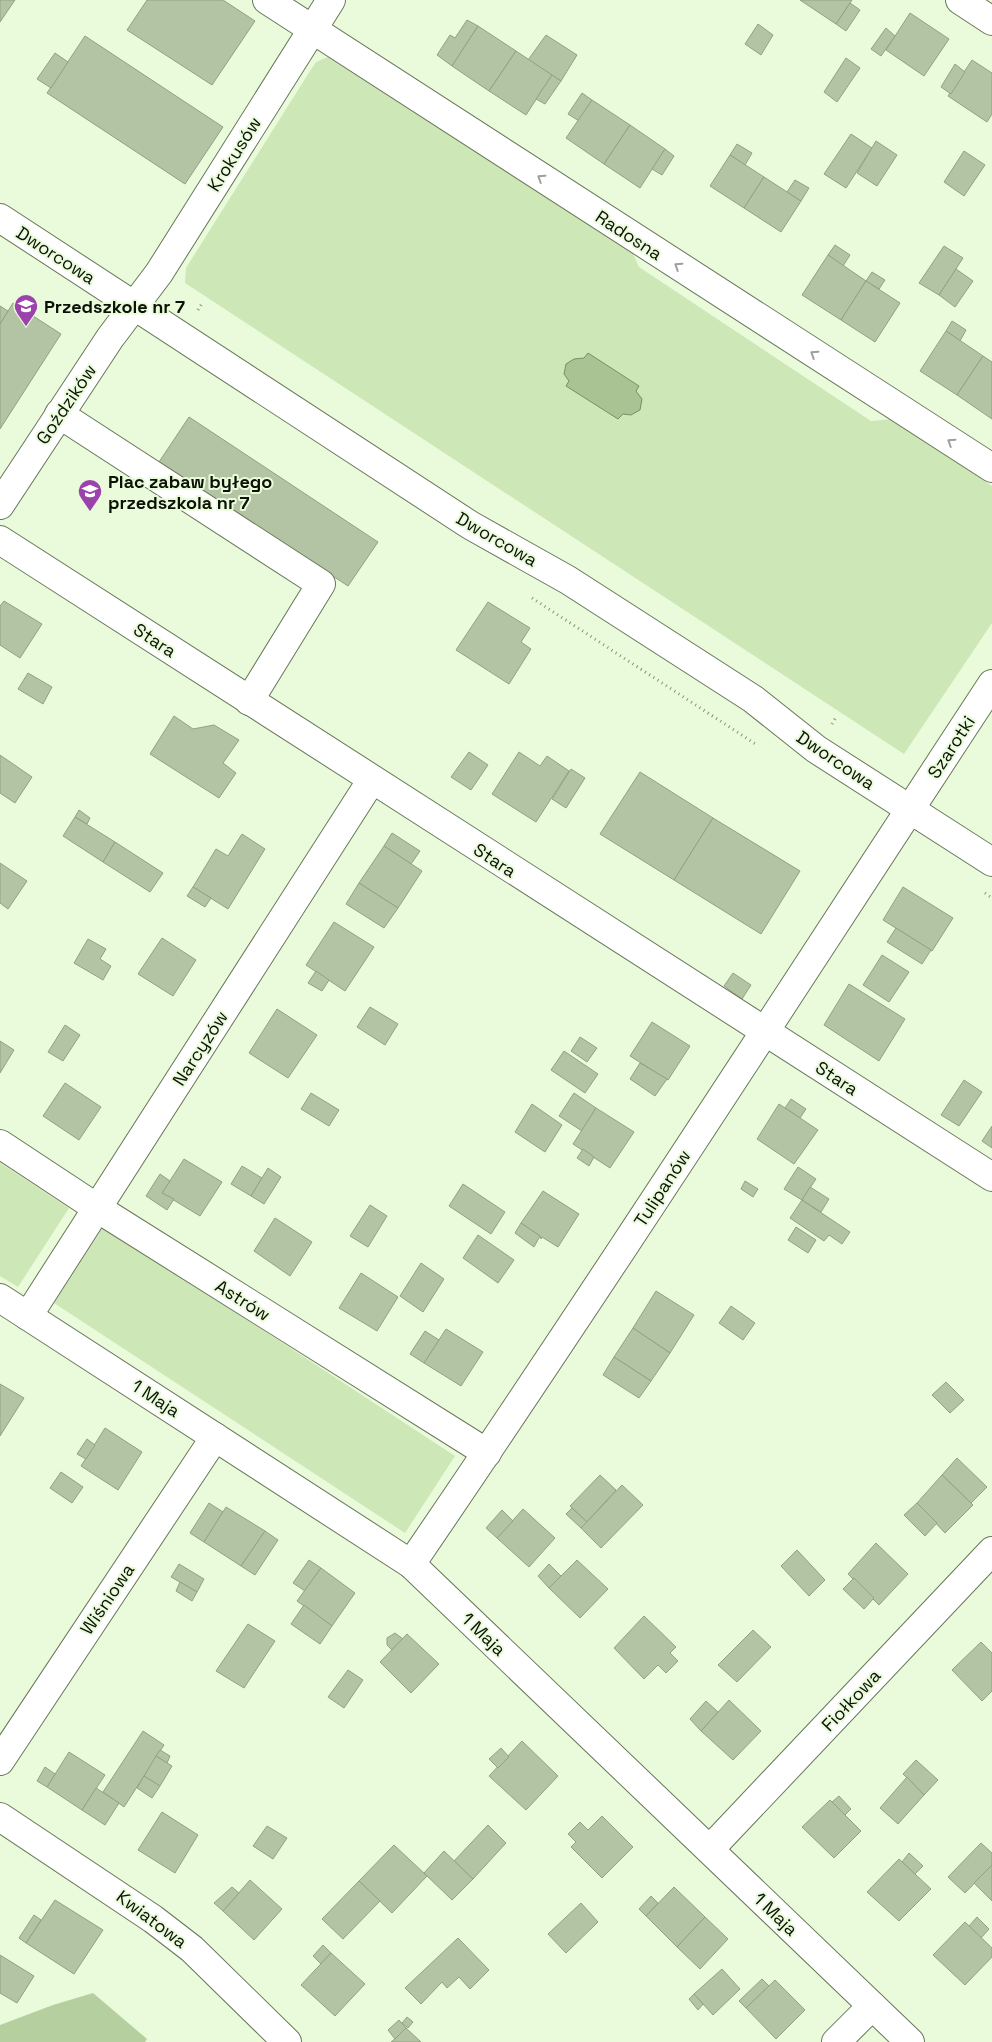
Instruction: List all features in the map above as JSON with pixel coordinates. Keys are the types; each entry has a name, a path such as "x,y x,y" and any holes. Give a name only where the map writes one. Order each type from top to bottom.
{"street":[{"name":"Radosna","path":"267,0 992,468"},
{"name":"Krokusów","path":"135,306 159,273 331,0"},
{"path":"960,0 992,22"},
{"name":"Dworcowa","path":"0,218 470,525 568,580 753,699 816,749 992,862"},
{"name":"Goździków","path":"0,505 110,338 135,306"},
{"path":"59,414 321,584 248,701"},
{"name":"Stara","path":"0,540 992,1177"},
{"name":"Szarotki","path":"910,810 992,684"},
{"name":"Narcyzów","path":"28,1316 371,780"},
{"name":"Tulipanów","path":"411,1564 487,1453 910,810"},
{"name":"Astrów","path":"0,1144 97,1208 487,1453"},
{"name":"1 Maja","path":"0,1298 411,1564 910,2042"},
{"name":"Wiśniowa","path":"0,1761 215,1436"},
{"name":"Fiołkowa","path":"710,1849 992,1551"},
{"name":"Kwiatowa","path":"0,1817 153,1919 192,1949 287,2042"},
{"path":"836,2042 872,2006"}],"path":[{"path":"525,593 759,746"},
{"path":"984,892 992,898"}],"shaded area":[{"path":"328,57 339,61 630,247 639,267 871,421 893,419 992,486 992,623 904,754 185,283 186,268 310,71 316,62"},
{"path":"588,353 639,386 636,391 642,399 640,410 631,415 623,414 618,419 566,386 569,381 564,374 566,364 574,359 584,358"},
{"path":"0,1163 69,1208 18,1287 0,1276"},
{"path":"104,1226 455,1456 405,1533 54,1303"},
{"path":"93,1993 147,2039 145,2042 0,2042 0,2025 53,2005"}],"building":[{"path":"0,0 15,0 0,22"},
{"path":"147,0 223,0 255,21 212,85 127,30"},
{"path":"800,0 852,0 836,24"},
{"path":"850,3 860,10 846,31 836,24"},
{"path":"910,13 949,39 924,76 886,50"},
{"path":"467,20 478,26 452,66 437,55 450,35 455,38"},
{"path":"758,24 773,35 761,55 745,44"},
{"path":"478,26 516,51 489,91 452,66"},
{"path":"886,28 895,36 881,56 871,49"},
{"path":"546,35 577,55 561,81 528,60"},
{"path":"85,36 223,127 185,184 47,93"},
{"path":"516,51 552,75 526,115 489,91"},
{"path":"55,53 68,62 51,88 37,79"},
{"path":"846,58 860,68 837,102 824,92"},
{"path":"972,60 992,73 992,114 987,122 948,96"},
{"path":"955,64 965,72 951,94 941,87"},
{"path":"552,75 561,81 545,104 536,99"},
{"path":"582,93 592,100 579,121 568,114"},
{"path":"592,100 630,125 604,164 566,138"},
{"path":"630,125 665,149 640,188 604,164"},
{"path":"851,134 872,148 846,188 824,174"},
{"path":"876,141 897,155 877,186 857,173"},
{"path":"737,144 752,153 745,165 730,155"},
{"path":"665,149 674,156 662,175 652,169"},
{"path":"964,151 985,165 964,196 944,182"},
{"path":"730,155 764,177 744,208 710,186"},
{"path":"764,177 801,201 781,232 744,208"},
{"path":"795,180 809,188 801,201 787,192"},
{"path":"835,245 850,255 843,266 828,255"},
{"path":"944,246 963,258 939,295 919,283"},
{"path":"828,255 866,281 841,320 802,295"},
{"path":"956,269 973,281 955,307 939,295"},
{"path":"872,272 885,280 879,289 866,281"},
{"path":"866,281 900,303 875,342 841,320"},
{"path":"13,303 61,334 0,429 0,324"},
{"path":"0,306 8,311 0,324"},
{"path":"952,321 966,330 960,341 946,331"},
{"path":"946,331 983,356 957,395 920,371"},
{"path":"983,356 992,362 992,419 957,395"},
{"path":"189,417 378,542 348,586 159,462"},
{"path":"4,601 42,624 20,658 0,645 0,606"},
{"path":"488,602 530,628 521,642 531,649 509,684 456,650"},
{"path":"28,673 52,687 43,704 18,689"},
{"path":"174,716 193,729 214,725 239,740 223,763 236,773 219,798 150,754"},
{"path":"469,752 488,765 471,790 451,777"},
{"path":"519,752 540,766 547,756 569,771 536,822 492,794"},
{"path":"0,755 32,777 15,803 0,793"},
{"path":"571,769 585,778 566,808 552,799"},
{"path":"640,772 713,818 674,880 600,834"},
{"path":"79,810 90,818 87,824 75,817"},
{"path":"75,817 115,842 103,862 63,836"},
{"path":"713,818 800,871 761,934 674,880"},
{"path":"392,833 420,851 411,864 384,846"},
{"path":"242,834 265,849 228,909 193,887 216,849 228,856"},
{"path":"115,842 163,873 150,892 103,862"},
{"path":"384,846 422,871 398,908 359,883"},
{"path":"0,863 27,881 8,909 0,903"},
{"path":"359,883 398,908 384,928 346,904"},
{"path":"193,887 211,898 205,907 187,896"},
{"path":"903,887 953,918 932,951 883,920"},
{"path":"334,922 374,947 345,991 306,965"},
{"path":"896,928 931,950 922,964 887,942"},
{"path":"162,938 196,960 173,996 138,974"},
{"path":"88,939 106,949 100,959 111,966 103,980 74,963"},
{"path":"882,955 909,972 889,1002 863,985"},
{"path":"316,971 329,980 322,991 308,983"},
{"path":"733,973 751,985 742,999 724,986"},
{"path":"849,984 905,1019 879,1061 824,1025"},
{"path":"370,1007 398,1024 385,1045 357,1027"},
{"path":"277,1009 317,1035 288,1078 249,1053"},
{"path":"652,1022 690,1046 668,1080 630,1056"},
{"path":"65,1025 80,1035 63,1061 48,1052"},
{"path":"580,1037 597,1048 587,1062 571,1051"},
{"path":"0,1041 14,1050 0,1073"},
{"path":"564,1051 598,1074 585,1093 551,1070"},
{"path":"640,1063 667,1079 655,1096 630,1079"},
{"path":"964,1080 982,1092 959,1126 941,1115"},
{"path":"65,1083 101,1107 79,1140 43,1116"},
{"path":"311,1093 339,1110 329,1126 301,1109"},
{"path":"574,1093 596,1108 582,1131 559,1116"},
{"path":"791,1099 806,1109 800,1118 785,1108"},
{"path":"532,1104 562,1125 545,1152 515,1132"},
{"path":"779,1104 818,1130 794,1164 757,1139"},
{"path":"596,1108 634,1132 610,1168 573,1144"},
{"path":"992,1126 992,1148 982,1141"},
{"path":"583,1149 594,1157 589,1166 577,1158"},
{"path":"184,1159 222,1182 200,1216 162,1193"},
{"path":"242,1166 262,1178 251,1196 231,1184"},
{"path":"798,1167 816,1179 802,1200 784,1189"},
{"path":"268,1168 281,1177 264,1204 251,1196"},
{"path":"160,1174 170,1181 162,1193 174,1199 167,1210 146,1196"},
{"path":"745,1181 758,1189 753,1197 741,1189"},
{"path":"463,1184 505,1212 491,1234 449,1206"},
{"path":"810,1187 829,1199 821,1212 802,1200"},
{"path":"543,1191 579,1214 558,1247 542,1237 541,1239 540,1236 521,1223"},
{"path":"802,1200 850,1232 842,1244 829,1235 824,1241 790,1218"},
{"path":"370,1205 387,1216 368,1247 350,1236"},
{"path":"275,1218 312,1242 290,1276 254,1251"},
{"path":"521,1223 540,1236 534,1247 515,1233"},
{"path":"796,1227 816,1240 808,1253 788,1240"},
{"path":"478,1235 514,1260 498,1283 463,1258"},
{"path":"421,1263 444,1279 423,1312 400,1296"},
{"path":"361,1273 398,1297 377,1331 339,1308"},
{"path":"656,1291 694,1315 670,1353 633,1328"},
{"path":"731,1306 755,1323 743,1340 719,1323"},
{"path":"633,1328 670,1353 651,1381 614,1357"},
{"path":"446,1329 483,1352 461,1386 424,1363"},
{"path":"425,1331 439,1340 424,1363 410,1354"},
{"path":"614,1357 651,1381 639,1398 603,1375"},
{"path":"946,1382 964,1400 950,1413 932,1395"},
{"path":"0,1384 24,1398 0,1436"},
{"path":"105,1428 142,1452 118,1490 81,1466"},
{"path":"87,1439 95,1445 86,1459 77,1454"},
{"path":"957,1458 987,1487 971,1503 942,1475"},
{"path":"61,1472 83,1487 72,1503 50,1488"},
{"path":"600,1475 616,1490 587,1522 570,1506"},
{"path":"942,1475 973,1505 945,1533 917,1503"},
{"path":"622,1485 643,1505 601,1548 581,1528"},
{"path":"209,1503 223,1512 204,1542 190,1533"},
{"path":"917,1503 937,1523 925,1536 904,1515"},
{"path":"226,1507 265,1531 241,1566 204,1542"},
{"path":"572,1508 587,1522 581,1528 566,1514"},
{"path":"523,1509 555,1538 529,1567 497,1538"},
{"path":"502,1510 513,1521 497,1538 486,1528"},
{"path":"265,1531 278,1540 255,1575 241,1566"},
{"path":"876,1543 908,1574 879,1605 848,1574"},
{"path":"797,1550 825,1580 809,1596 781,1566"},
{"path":"309,1560 321,1568 305,1591 293,1583"},
{"path":"577,1560 608,1589 580,1618 549,1588"},
{"path":"179,1564 204,1579 197,1592 171,1577"},
{"path":"549,1564 561,1576 549,1588 538,1576"},
{"path":"321,1568 355,1593 332,1626 297,1601"},
{"path":"854,1578 874,1598 864,1609 843,1589"},
{"path":"180,1582 197,1592 192,1601 176,1591"},
{"path":"304,1605 332,1626 320,1644 291,1624"},
{"path":"644,1616 676,1647 670,1653 678,1661 666,1673 658,1665 644,1679 614,1648"},
{"path":"248,1624 275,1641 244,1688 216,1671"},
{"path":"753,1630 771,1647 737,1682 718,1665"},
{"path":"395,1633 403,1639 392,1650 387,1645 387,1638"},
{"path":"407,1634 439,1664 411,1693 380,1662"},
{"path":"981,1642 992,1653 992,1691 982,1701 952,1670"},
{"path":"348,1670 363,1680 344,1708 328,1697"},
{"path":"729,1700 761,1731 733,1760 701,1731"},
{"path":"706,1701 718,1712 701,1731 690,1719"},
{"path":"143,1731 164,1745 124,1807 103,1792"},
{"path":"522,1741 558,1776 526,1810 489,1776"},
{"path":"501,1748 509,1757 498,1768 489,1759"},
{"path":"160,1750 170,1756 167,1763 156,1756"},
{"path":"69,1752 105,1775 82,1810 47,1787"},
{"path":"156,1756 172,1766 160,1786 144,1776"},
{"path":"916,1760 938,1780 924,1795 903,1774"},
{"path":"45,1767 55,1774 47,1787 37,1781"},
{"path":"144,1776 160,1786 152,1798 137,1788"},
{"path":"907,1777 924,1795 898,1824 880,1808"},
{"path":"96,1788 119,1803 105,1825 82,1810"},
{"path":"839,1796 851,1809 845,1815 832,1802"},
{"path":"830,1800 861,1831 834,1858 802,1827"},
{"path":"162,1812 198,1835 175,1873 138,1850"},
{"path":"602,1816 633,1847 602,1878 571,1847 576,1842 568,1834 580,1822 588,1830"},
{"path":"488,1825 506,1843 473,1879 454,1861"},
{"path":"267,1826 287,1838 273,1859 253,1846"},
{"path":"981,1843 992,1853 992,1865 965,1893 948,1877"},
{"path":"394,1845 427,1876 392,1913 359,1881"},
{"path":"444,1851 473,1879 452,1900 424,1873"},
{"path":"909,1853 923,1866 915,1874 902,1862"},
{"path":"899,1859 931,1889 899,1921 867,1892"},
{"path":"992,1865 992,1901 974,1883"},
{"path":"250,1880 282,1909 254,1940 223,1911"},
{"path":"359,1881 380,1901 343,1939 322,1919"},
{"path":"232,1887 239,1893 223,1911 214,1903"},
{"path":"674,1887 705,1917 677,1947 646,1916"},
{"path":"651,1896 658,1903 646,1916 639,1909"},
{"path":"55,1900 103,1930 74,1974 26,1943"},
{"path":"581,1903 598,1922 566,1953 548,1934"},
{"path":"34,1915 41,1920 26,1943 19,1938"},
{"path":"705,1917 728,1939 700,1969 677,1947"},
{"path":"977,1917 989,1929 981,1938 969,1926"},
{"path":"965,1922 992,1948 992,1957 965,1985 933,1955"},
{"path":"458,1938 489,1970 470,1989 459,1977 447,1988 442,1982 421,2004 405,1988"},
{"path":"323,1945 331,1953 321,1964 313,1956"},
{"path":"331,1953 365,1984 335,2016 301,1985"},
{"path":"0,1955 34,1976 17,2003 0,1993"},
{"path":"722,1969 740,1989 713,2015 694,1994"},
{"path":"762,1979 769,1986 746,2008 739,2001"},
{"path":"775,1980 805,2010 776,2039 746,2008"},
{"path":"694,1994 703,2004 698,2010 689,1999"},
{"path":"407,2017 413,2022 408,2028 402,2023"},
{"path":"399,2020 406,2028 395,2039 388,2030"},
{"path":"406,2028 421,2042 391,2042 395,2039"}],"place":[{"name":"Przedszkole nr 7","path":"26,327"},
{"name":"Plac zabaw byłego przedszkola nr 7","path":"90,512"}]}
